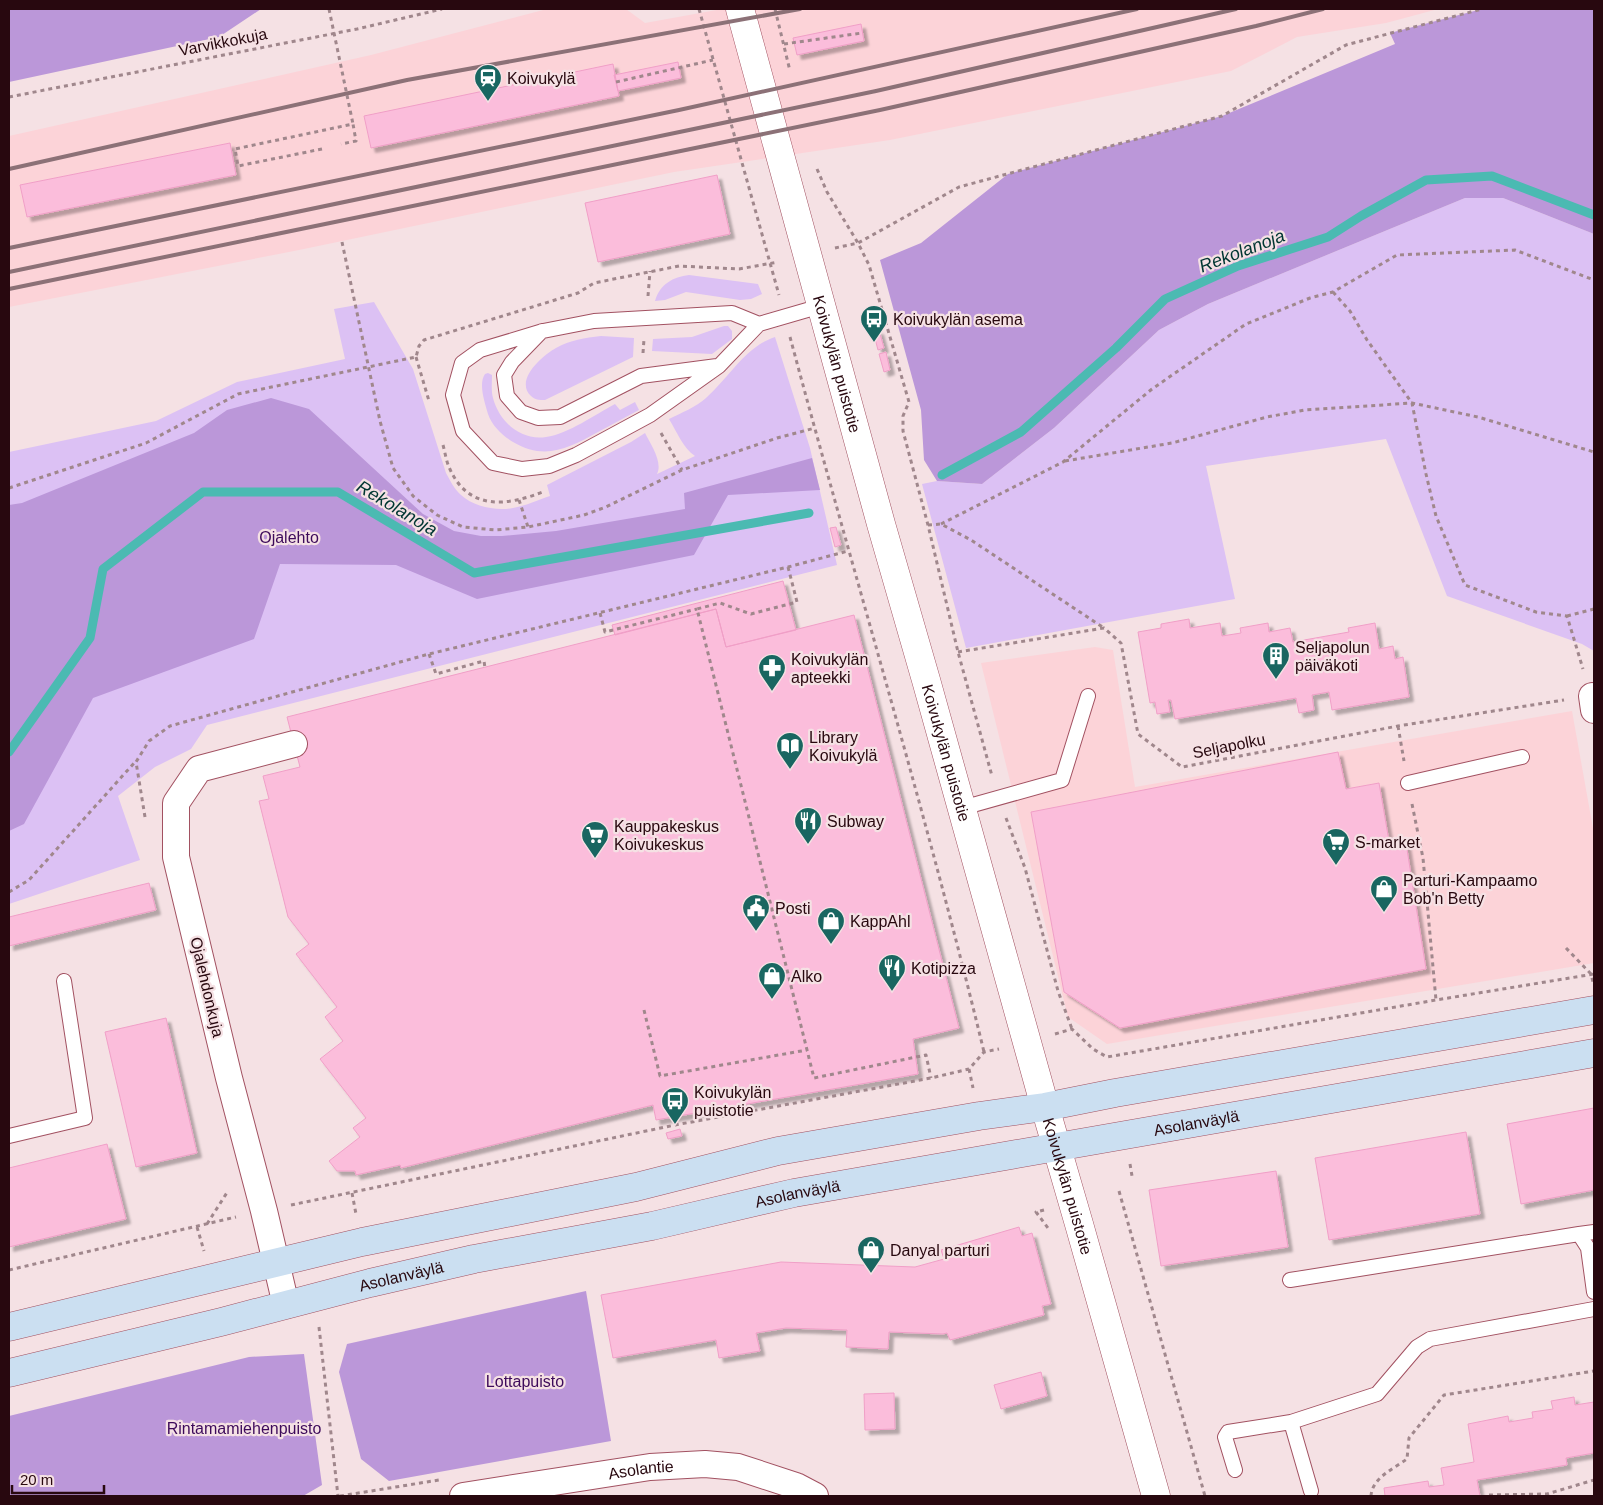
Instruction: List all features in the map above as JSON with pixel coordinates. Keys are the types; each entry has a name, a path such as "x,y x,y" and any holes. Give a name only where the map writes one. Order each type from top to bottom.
{"main road":[{"path":"9,1327 276,1261 636,1187 778,1151 979,1116 1045,1107 1114,1093 1594,1010"},
{"name":"Asolanväylä","path":"9,1373 474,1259 652,1226 794,1193 1594,1053"}],"street":[{"name":"Koivukylän puistotie","path":"740,9 804,237 881,524 1156,1496"},
{"name":"Ojalehdonkuja","path":"286,1305 264,1211 228,1078 176,857 176,803 199,769 294,744"},
{"name":"Asolantie","path":"463,1496 650,1467 705,1464 738,1467 796,1486 815,1496"}],"lane":[{"path":"759,324 732,314 594,321 543,331 480,350 462,363 452,395 463,431 493,463 522,469 549,466 576,455 650,415 719,366 759,324 821,306"},
{"path":"543,331 512,362 504,375 506,396 521,412 538,418 560,416 641,376 719,366"},
{"path":"962,808 1062,780 1088,696"},
{"path":"1408,783 1522,757"},
{"path":"9,1136 85,1118 64,981"},
{"path":"1290,1280 1594,1232"},
{"path":"1579,1234 1588,1248 1594,1292"},
{"path":"1235,1470 1225,1436 1228,1432 1291,1422 1377,1394 1417,1347 1430,1340 1594,1309"},
{"path":"1291,1422 1311,1491"}],"path":[{"path":"329,9 356,141 341,144 355,140 354,135"},
{"name":"Varvikkokuja","path":"9,97 357,29 442,9"},
{"path":"699,9 762,233"},
{"path":"827,250 858,243 959,187 1222,116 1346,45 1482,9"},
{"path":"784,44 862,33"},
{"path":"616,82 713,60"},
{"path":"322,149 238,166 235,150 353,124"},
{"path":"816,166 827,192 869,264 908,402 903,416 903,431 928,525 941,524 1063,462 1152,389 1246,324 1310,298 1333,292 1397,255 1515,250 1594,280"},
{"path":"342,242 369,367"},
{"path":"9,488 146,443 238,394 416,357 419,346 424,340 578,293 594,283 679,266 739,269 779,262"},
{"path":"1333,292 1350,311 1367,340 1412,403 1436,516 1465,585 1536,612 1568,616 1594,609"},
{"path":"799,373 848,551 868,613 892,700 984,1052"},
{"path":"1063,462 1172,443 1267,417 1306,410 1412,403 1478,417 1594,452"},
{"path":"657,426 682,470"},
{"path":"519,500 528,527"},
{"name":"Seljapolku","path":"941,524 971,540 1104,628 1121,643 1138,734 1182,767 1398,726 1593,703"},
{"path":"9,892 29,880 136,762 149,741 170,726 429,654 848,551"},
{"path":"600,613 605,632 720,603 751,614 797,602 788,567"},
{"path":"697,609 814,1078 926,1055 931,1078"},
{"path":"1568,616 1593,703"},
{"path":"958,652 1104,628"},
{"path":"429,654 436,674 484,661 485,668"},
{"path":"1398,726 1423,858 1436,1000"},
{"path":"136,762 144,813"},
{"path":"1566,948 1593,974"},
{"path":"9,1270 264,1211 675,1126 931,1078 969,1069 984,1052 1072,1029 1093,1050 1107,1058 1593,974"},
{"path":"644,1010 660,1076 807,1050"},
{"path":"1119,1191 1205,1496"},
{"path":"319,1324 338,1496"},
{"path":"1371,1496 1371,1488 1379,1478 1407,1460 1410,1438 1444,1396 1594,1371"},
{"path":"1489,1495 1547,1494 1594,1480"}],"shaded area":[{"path":"547,9 626,9 645,23 722,9 1438,9 1386,23 1297,37 1231,71 890,140 674,172 299,250 9,307 9,136 371,55"},
{"path":"1095,647 1113,650 1135,787 1572,711 1594,834 1594,963 1107,1044 1068,1017 981,663"}],"green space":[{"path":"9,9 261,9 219,37 9,82"},
{"path":"1482,9 1594,9 1594,234 1503,198 1465,198 1208,304 1159,330 1054,428 982,484 937,481 924,460 921,410 880,260 921,243 1008,174 1222,116 1395,44 1390,33"},
{"path":"1465,198 1503,198 1594,234 1594,651 1582,644 1447,596 1386,439 1206,466 1235,599 966,648 922,484 937,481 982,484 1054,428 1159,330 1208,304"},
{"path":"689,275 758,284 762,294 751,299 740,300 686,292 665,300 655,301 660,290 668,282"},
{"name":"Ojalehto","path":"374,302 413,369 446,473 454,487 472,503 493,508 506,509 518,507 550,496 547,485 645,433 657,459 657,474 695,456 684,444 669,419 702,401 746,355 764,342 775,337 810,448 837,565 207,725 191,749 155,767 118,796 140,860 9,904 9,452 156,421 237,382 345,359 334,309"},
{"path":"728,326 732,331 732,339 712,354 652,351 653,339 692,337"},
{"path":"601,336 634,338 633,357 545,400 537,400 531,396 527,390 528,376 544,356 567,343"},
{"path":"488,373 492,375 492,395 500,414 512,428 528,436 546,437 555,435 582,423 615,404 620,410 635,402 639,410 567,447 557,450 536,451 509,440 492,423 482,388 483,378"},
{"path":"271,398 309,409 423,514 454,531 481,536 556,531 685,509 684,493 812,458 820,490 728,495 694,555 477,599 396,565 280,564 254,639 93,698 24,824 9,831 9,505 22,503 194,433 227,410"},
{"name":"Lottapuisto","path":"586,1291 611,1441 389,1481 361,1459 339,1372 347,1344"},
{"name":"Rintamamiehenpuisto","path":"304,1354 322,1485 303,1496 9,1496 9,1416 249,1357"}],"building":[{"path":"861,24 864,41 797,55 793,38"},
{"path":"678,62 681,78 618,91 614,75"},
{"path":"613,64 619,96 371,148 364,116"},
{"path":"230,143 236,175 27,217 20,185"},
{"path":"717,175 730,234 598,262 585,203"},
{"path":"879,330 884,348 878,350 873,331"},
{"path":"886,352 890,370 884,372 879,354"},
{"path":"836,527 841,545 835,547 830,528"},
{"path":"783,581 796,630 726,647 716,609 615,635 612,625"},
{"name":"Kauppakeskus Koivukeskus","path":"716,609 726,647 854,615 959,1028 913,1039 918,1074 656,1120 653,1105 401,1168 400,1165 356,1175 355,1171 337,1171 329,1161 360,1137 353,1128 366,1118 320,1059 343,1041 325,1017 337,1007 296,954 309,944 288,917 259,801 269,799 263,776 300,767 287,717"},
{"name":"Seljapolun päiväkoti","path":"1189,619 1190,628 1220,623 1222,636 1241,633 1240,628 1268,623 1269,632 1290,628 1293,642 1349,632 1348,628 1375,623 1379,649 1393,646 1395,659 1403,657 1409,697 1332,710 1329,692 1312,695 1314,710 1299,713 1296,698 1175,719 1171,700 1168,700 1170,712 1157,714 1155,702 1150,703 1138,632 1161,628 1161,624"},
{"path":"1338,752 1346,789 1379,783 1390,847 1406,843 1426,969 1120,1028 1064,992 1031,812"},
{"path":"149,883 156,910 9,946 9,917"},
{"path":"166,1018 197,1153 136,1167 105,1032"},
{"path":"1594,1108 1594,1190 1521,1204 1507,1124"},
{"path":"680,1129 682,1136 668,1139 666,1133"},
{"path":"1466,1132 1480,1214 1329,1240 1315,1158"},
{"path":"107,1144 126,1219 9,1247 9,1168"},
{"path":"1276,1171 1288,1247 1161,1266 1149,1190"},
{"path":"1019,1227 1022,1236 1032,1233 1051,1304 1042,1306 1044,1315 950,1340 947,1333 889,1332 888,1349 846,1347 847,1330 786,1328 756,1333 760,1351 719,1358 716,1340 613,1358 601,1295 781,1262 915,1267 944,1259 941,1250"},
{"path":"1041,1372 1047,1396 1001,1409 994,1385"},
{"path":"894,1393 895,1429 865,1430 864,1394"},
{"path":"1574,1397 1575,1405 1594,1402 1594,1453 1566,1458 1567,1465 1477,1480 1480,1496 1385,1496 1384,1488 1428,1481 1429,1487 1444,1485 1441,1468 1474,1462 1468,1424 1508,1416 1509,1422 1533,1418 1532,1412 1553,1409 1551,1401"}],"waterway":[{"name":"Rekolanoja","path":"942,475 1021,432 1116,348 1165,299 1238,266 1328,237 1361,216 1426,180 1492,176 1594,215"},
{"name":"Rekolanoja","path":"9,752 90,638 103,569 203,492 338,492 474,573 809,513"}],"railway":[{"path":"9,169 407,80 800,9"},
{"path":"9,248 679,110 1137,9"},
{"path":"9,272 876,91 1236,9"},
{"path":"9,289 880,110 1256,26 1323,9"}],"place":[{"name":"Koivukylä","path":"488,102"},
{"name":"Koivukylän asema","path":"874,343"},
{"name":"Seljapolun päiväkoti","path":"1276,680"},
{"name":"Koivukylän apteekki","path":"772,692"},
{"name":"Library Koivukylä","path":"790,770"},
{"name":"Subway","path":"808,845"},
{"name":"Kauppakeskus Koivukeskus","path":"595,859"},
{"name":"S-market","path":"1336,866"},
{"name":"Parturi-Kampaamo Bob'n Betty","path":"1384,913"},
{"name":"Posti","path":"756,932"},
{"name":"KappAhl","path":"831,945"},
{"name":"Kotipizza","path":"892,992"},
{"name":"Alko","path":"772,1000"},
{"name":"Koivukylän puistotie","path":"675,1125"},
{"name":"Danyal parturi","path":"871,1274"}]}
